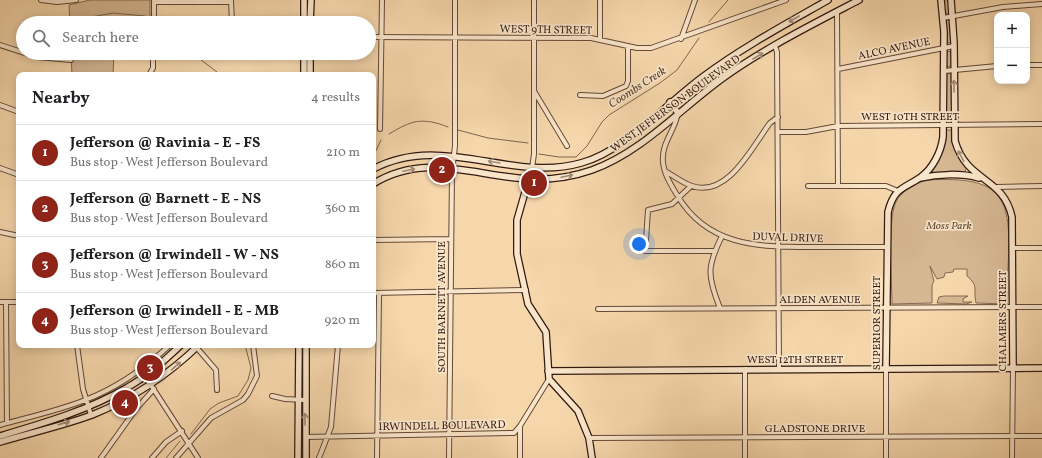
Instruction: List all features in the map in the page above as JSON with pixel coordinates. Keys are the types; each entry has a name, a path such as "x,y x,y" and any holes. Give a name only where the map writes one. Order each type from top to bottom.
{"main road":[{"path":"304,0 304,16"},
{"path":"310,16 311,0"},
{"name":"WEST JEFFERSON BOULEVARD","path":"376,168 392,161 416,156 454,156 532,168 567,167 599,156 619,145 670,102 742,49 828,0"},
{"name":"WEST JEFFERSON BOULEVARD","path":"376,182 390,175 412,169 437,167 529,179 560,178 580,174 603,166 629,152 735,70 837,12 851,2 859,0"},
{"path":"920,178 930,167 942,145 944,125 944,48 941,0"},
{"path":"951,0 954,46 954,125 957,149 969,168 982,179 997,188"},
{"path":"304,60 304,72"},
{"path":"310,60 310,72"},
{"path":"670,102 678,113"},
{"path":"532,168 517,225 517,250 531,309 546,332 548,343 549,379 578,411 588,438 592,458"},
{"path":"898,191 920,178 931,176 966,176 982,179"},
{"name":"CHALMERS STREET","path":"997,188 1004,196 1011,211 1013,248 1013,368"},
{"name":"SUPERIOR STREET","path":"886,369 886,247 888,212 892,200 898,191"},
{"path":"2,438 88,406 129,387 145,376 178,348"},
{"path":"2,438 40,430 91,415 152,386 196,348"},
{"path":"298,458 299,348"},
{"path":"306,348 306,458"},
{"name":"WEST 12TH STREET","path":"548,371 1042,368"},
{"path":"38,424 40,430"}],"street":[{"path":"41,0 57,2 76,0"},
{"path":"380,129 382,0"},
{"name":"SOUTH BARNETT AVENUE","path":"449,458 455,0"},
{"path":"532,168 534,154 534,0"},
{"path":"600,0 600,39"},
{"path":"681,39 695,0"},
{"name":"WEST 9TH STREET","path":"376,37 600,39 628,46 651,48 681,39 786,0"},
{"path":"154,16 154,1 231,1 232,16"},
{"path":"943,18 1003,6 1042,4"},
{"path":"837,12 838,186"},
{"path":"0,45 16,50"},
{"path":"580,95 603,96 626,86 628,81 628,46"},
{"path":"775,46 777,52 778,118 779,369"},
{"name":"ALCO AVENUE","path":"838,69 954,46"},
{"path":"151,72 153,68 153,60"},
{"path":"1030,65 1042,65"},
{"path":"944,71 994,66"},
{"path":"534,91 567,146"},
{"path":"0,105 16,111"},
{"name":"DUVAL DRIVE","path":"678,113 677,120 668,135 663,151 665,171 679,198 695,218 722,236 748,244 778,248 886,247"},
{"path":"665,171 691,186 703,188 716,186 731,176 770,123 778,118"},
{"name":"WEST 10TH STREET","path":"778,132 806,132 838,126 1042,124"},
{"path":"930,167 931,176"},
{"path":"0,168 16,174"},
{"path":"966,176 969,168"},
{"path":"646,240 648,210 672,204 691,186"},
{"path":"808,186 886,186 898,191"},
{"path":"997,188 1042,186"},
{"path":"0,232 16,235"},
{"path":"720,308 710,277 710,264 722,236"},
{"path":"376,240 451,239"},
{"path":"1013,248 1042,248"},
{"path":"645,251 715,251"},
{"path":"376,293 526,290"},
{"path":"377,458 380,293"},
{"path":"0,302 16,302"},
{"path":"6,302 7,423"},
{"name":"ALDEN AVENUE","path":"598,308 1042,307"},
{"path":"77,348 86,400 91,415"},
{"path":"0,426 86,400 120,384 166,348"},
{"path":"200,348 216,370 217,390"},
{"path":"176,458 211,418 243,400 248,394 256,376 253,348"},
{"path":"319,458 328,437 333,417 338,348"},
{"name":"CHALMERS STREET","path":"1012,458 1013,368"},
{"path":"745,369 745,458"},
{"name":"SUPERIOR STREET","path":"886,369 886,458"},
{"path":"145,376 182,431 198,458"},
{"name":"IRWINDELL BOULEVARD","path":"306,437 516,432 549,379"},
{"path":"101,458 152,386"},
{"path":"272,396 305,400"},
{"path":"520,426 520,458"},
{"path":"152,458 166,442 182,431"},
{"name":"GLADSTONE DRIVE","path":"588,438 1042,436"}],"green space":[{"path":"90,0 150,0 150,16 70,16 69,5"},
{"path":"943,0 949,0 950,13 948,14 944,12"},
{"path":"949,20 952,41 949,43 946,42 945,21"},
{"path":"952,51 952,65 948,67 946,65 945,52"},
{"path":"71,60 114,60 113,72 72,72"},
{"path":"947,73 951,74 952,76 952,120 946,120"},
{"path":"946,130 952,130 957,152 966,168 965,173 932,172 932,167 945,138"},
{"name":"Moss Park","path":"927,180 972,182 987,187 998,195 1004,207 1008,222 1009,242 1007,304 976,303 975,288 971,279 967,276 967,269 954,269 953,272 945,273 944,277 937,279 930,266 934,281 932,285 932,303 892,304 891,236 893,210 896,202 905,191 918,183"},
{"path":"968,296 963,299 963,302 972,302 966,304 937,303 939,297"}],"waterway":[{"name":"Coombs Creek","path":"709,22 728,0"},
{"path":"96,16 113,13 145,16"},
{"name":"Coombs Creek","path":"539,154 559,157 576,157 587,146 602,122 609,115 660,83 677,70 699,38"},
{"path":"201,60 217,72"},
{"name":"Coombs Creek","path":"389,134 411,123 424,121 448,127"},
{"name":"Coombs Creek","path":"458,130 488,138 528,143"},
{"name":"Coombs Creek","path":"376,151 381,140"},
{"name":"Coombs Creek","path":"191,434 210,409 219,403 238,396 248,380 251,368 246,348"},
{"name":"Coombs Creek","path":"166,458 180,441"}],"place":[{"name":"Jefferson @ Barnett - E - NS","path":"442,170"},
{"name":"Jefferson @ Ravinia - E - FS","path":"534,183"},
{"name":"Jefferson @ Irwindell - W - NS","path":"150,368"},
{"name":"Jefferson @ Irwindell - E - MB","path":"125,403"}]}
